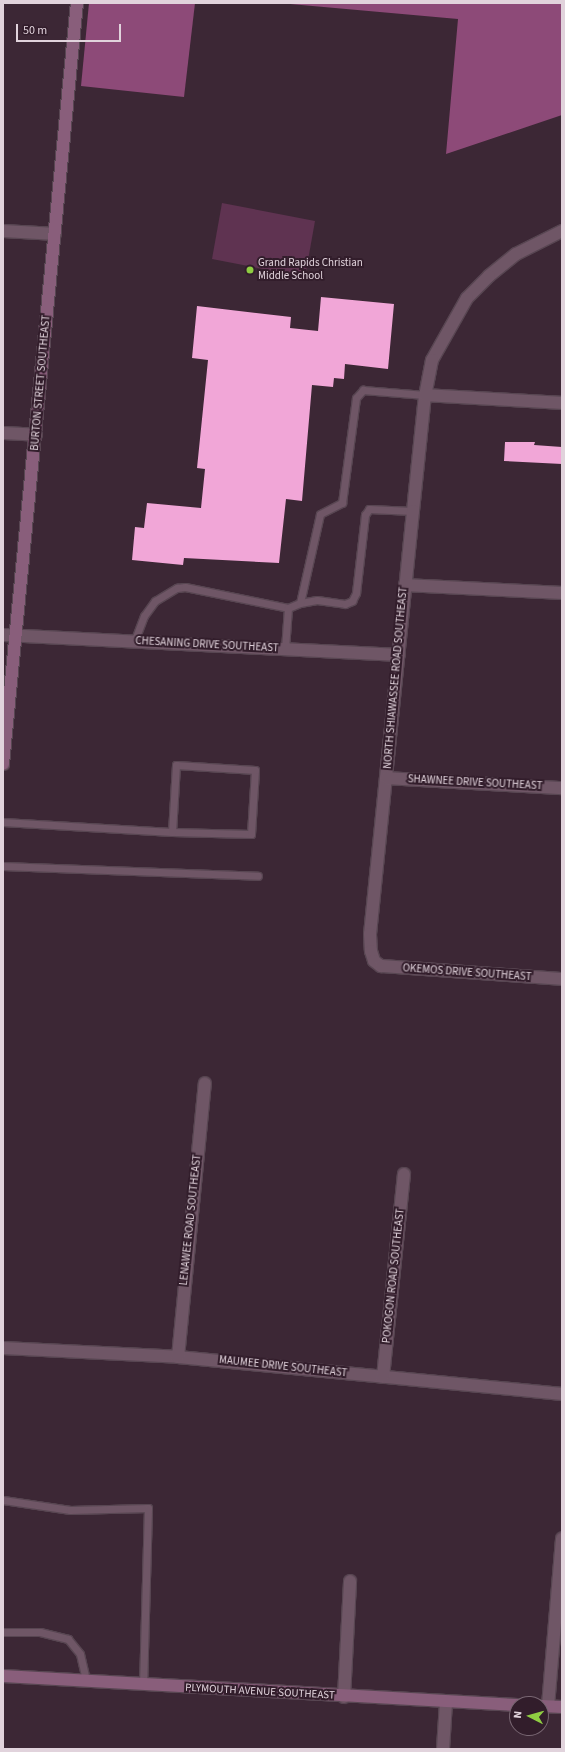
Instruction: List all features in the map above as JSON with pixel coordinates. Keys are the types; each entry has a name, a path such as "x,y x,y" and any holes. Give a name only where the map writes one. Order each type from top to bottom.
{"main road":[{"name":"BURTON STREET SOUTHEAST","path":"3,764 77,3"},
{"name":"PLYMOUTH AVENUE SOUTHEAST","path":"3,1676 344,1697 509,1705"},
{"path":"549,1706 562,1707"}],"street":[{"path":"3,231 55,234"},
{"name":"NORTH SHIAWASSEE ROAD SOUTHEAST","path":"374,960 371,951 370,934 425,395 432,360 467,298 516,254 562,231"},
{"path":"425,395 562,402"},
{"path":"3,433 36,435"},
{"path":"405,585 562,593"},
{"name":"CHESANING DRIVE SOUTHEAST","path":"3,635 398,655"},
{"name":"SHAWNEE DRIVE SOUTHEAST","path":"387,778 562,788"},
{"name":"OKEMOS DRIVE SOUTHEAST","path":"374,960 381,966 392,968 562,979"},
{"name":"LENAWEE ROAD SOUTHEAST","path":"178,1357 205,1083"},
{"name":"POKOGON ROAD SOUTHEAST","path":"384,1377 404,1174"},
{"name":"MAUMEE DRIVE SOUTHEAST","path":"3,1348 178,1357 562,1394"},
{"path":"545,1696 562,1539"},
{"path":"344,1697 350,1581"},
{"path":"443,1749 446,1702"}],"lane":[{"path":"300,603 320,514 342,503 356,398 363,390 425,395"},
{"path":"134,642 144,616 155,601 177,588 185,587 213,592 288,608 300,603 317,600 345,604 352,601 356,593 365,515 369,509 413,511"},
{"path":"285,649 288,608"},
{"path":"3,822 172,832 251,834 255,770 176,765 172,832"},
{"path":"3,866 258,876"},
{"path":"3,1500 70,1510 148,1508 143,1685"},
{"path":"3,1632 40,1632 68,1639 80,1654 86,1681"}],"shaded area":[{"path":"89,3 195,3 184,97 81,86"},
{"path":"279,3 562,3 562,115 446,154 458,19"},
{"path":"222,203 315,221 305,277 212,259"}],"building":[{"path":"321,297 394,304 388,369 345,364 344,379 334,378 333,387 312,385 302,501 286,499 279,563 184,558 183,565 132,560 135,527 144,528 147,503 201,508 205,469 197,468 208,360 192,358 197,306 291,317 290,328 318,331"},
{"path":"505,442 535,442 534,445 562,447 562,464 504,461"}],"place":[{"name":"Grand Rapids Christian Middle School","path":"250,270"}]}
